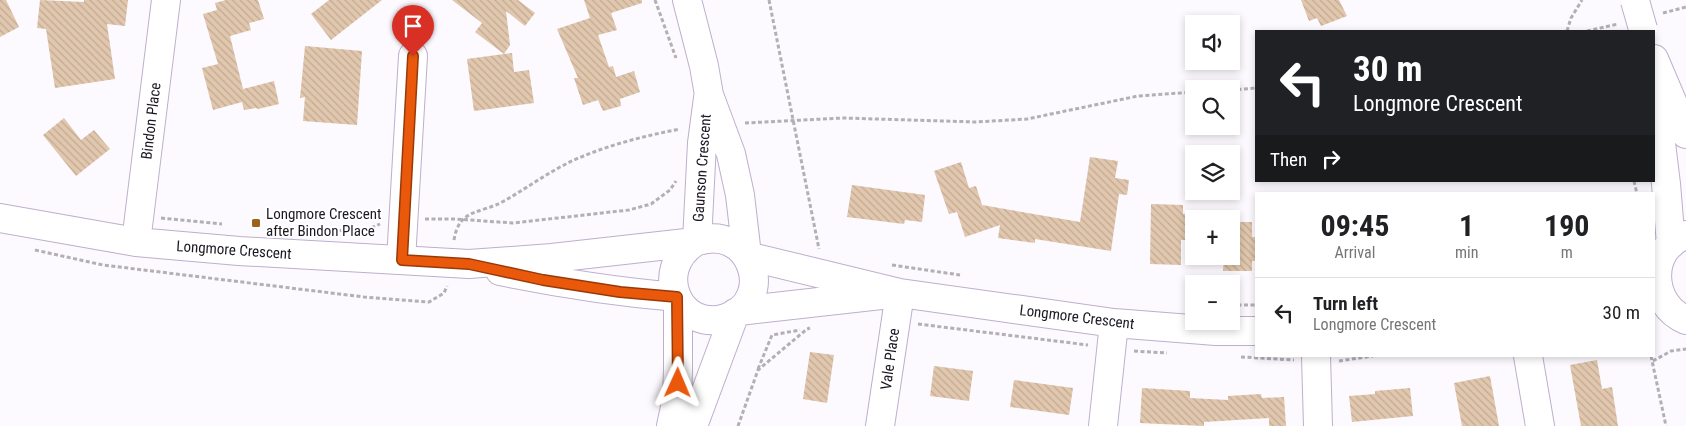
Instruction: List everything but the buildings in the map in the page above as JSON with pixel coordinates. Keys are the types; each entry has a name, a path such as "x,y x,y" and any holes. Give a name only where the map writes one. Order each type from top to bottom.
{"street":[{"name":"Bindon Place","path":"136,242 166,0"},
{"name":"Gaunson Crescent","path":"687,0 704,66 709,95 730,154 740,196 747,255"},
{"path":"1635,1 1644,30"},
{"path":"402,260 413,56"},
{"path":"1655,61 1686,134"},
{"path":"1655,94 1666,184 1668,250 1657,271 1657,286 1661,299 1675,319"},
{"name":"Gaunson Crescent","path":"696,242 702,143 709,95"},
{"name":"Longmore Crescent","path":"0,218 136,242 239,251 460,264 543,280 620,292 677,298"},
{"path":"671,426 677,398 678,378 677,298 672,277 674,266 683,252 696,242 706,239 724,239 740,248 747,255 752,265 754,285 746,304 737,312 720,319 703,319 689,311 677,298"},
{"name":"Longmore Crescent","path":"460,264 552,258 696,242"},
{"name":"Longmore Crescent","path":"747,255 900,293 1113,336 1255,331"},
{"name":"Longmore Crescent","path":"737,312 900,293"},
{"name":"Vale Place","path":"880,426 900,293"},
{"path":"693,426 737,312"},
{"path":"1103,426 1113,336"},
{"path":"1528,357 1540,426"},
{"path":"1318,426 1326,360"}],"path":[{"path":"655,0 676,60"},
{"path":"769,0 820,256"},
{"path":"1567,30 1570,18 1582,0"},
{"path":"1240,89 1255,88"},
{"path":"739,123 844,118 976,122 1027,119 1138,96 1185,93"},
{"path":"28,249 103,265 364,297 429,302 444,293 460,264 456,227 462,220 475,212 502,202 573,161 636,138 681,129"},
{"path":"417,219 513,223 629,210 651,204 670,190 681,173"},
{"path":"152,217 231,224"},
{"path":"317,230 364,231 381,223"},
{"path":"890,264 966,276"},
{"path":"1240,305 1255,305"},
{"path":"896,321 1113,336"},
{"path":"738,426 772,335 817,327"},
{"path":"758,370 807,329"},
{"path":"1653,361 1671,351 1686,349"},
{"path":"1326,360 1365,357"},
{"path":"1651,357 1666,426"}],"place":[{"name":"Longmore Crescent after Bindon Place","path":"256,223"}],"route":[{"path":"413,56 402,260 469,264 543,280 620,292 677,297 678,383"}]}
